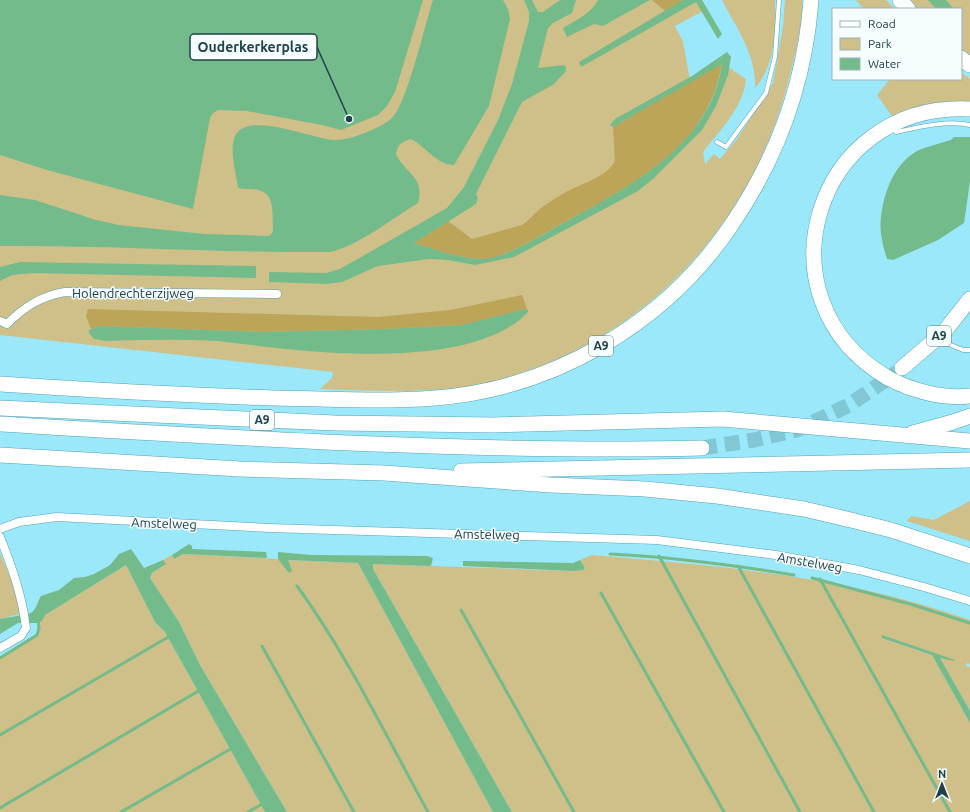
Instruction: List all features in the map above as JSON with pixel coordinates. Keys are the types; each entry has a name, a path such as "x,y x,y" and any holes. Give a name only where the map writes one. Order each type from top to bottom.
{"highway":[{"name":"A9","path":"0,384 190,395 347,399 438,398 504,387 549,372 605,344 640,321 698,267 722,238 762,176 785,123 806,49 811,0"},
{"path":"900,0 907,8"},
{"path":"962,59 970,66"},
{"path":"970,109 948,109 914,115 897,121 870,137 853,154 835,178 824,199 818,216 814,255 816,277 822,300 829,317 843,340 856,355 873,369 894,381 918,391 951,396 970,396"},
{"name":"A9","path":"902,368 944,332 970,299"},
{"name":"A9","path":"0,408 335,423 493,425 723,419 970,441"},
{"name":"A9","path":"901,435 953,422 970,416"},
{"name":"A9","path":"0,424 256,439 451,447 702,448"},
{"path":"0,455 240,468 384,473 551,485 645,489 767,502 855,520 944,546 970,556"},
{"path":"384,473 550,467 870,464 970,460"}],"street":[{"name":"Holendrechterzijweg","path":"0,321 7,324 18,313 40,298 65,292 277,294"},
{"name":"Amstelweg","path":"0,529 19,522 57,517 269,528 657,540 776,555 859,570 970,601"},
{"path":"0,537 15,575 22,601 26,628 21,636 0,648"}],"lane":[{"path":"717,142 726,147 766,93 775,57 779,0"},
{"path":"870,137 920,127 962,124 970,126"},
{"path":"937,338 941,342 963,350 970,350"}],"green space":[{"path":"0,0 702,0 707,9 675,26 683,42 698,124 711,103 719,79 722,63 746,79 741,99 736,109 703,152 705,164 714,154 720,159 737,139 773,83 783,26 785,0 802,0 802,11 798,43 787,86 770,138 746,186 718,231 684,271 645,306 601,336 553,361 502,379 481,384 435,390 388,391 320,389 332,378 333,372 0,335"},
{"path":"722,0 775,0 775,35 771,58 762,79 755,88 755,76 749,53"},
{"path":"856,0 886,0 894,8 863,8"},
{"path":"908,0 970,0 970,58 962,52 962,8 915,8"},
{"path":"962,73 970,79 970,103 950,102 931,105 894,119 877,95 889,80 962,80"},
{"path":"970,501 970,541 907,521 911,516 934,520"},
{"path":"0,553 20,603 19,614 0,619"},
{"path":"183,554 278,559 283,563 287,560 358,563 493,812 287,812 200,665 179,622 150,578 152,573 166,564 163,560 172,555 174,559"},
{"path":"592,555 736,569 831,583 924,605 970,620 970,664 967,663 966,666 970,667 970,711 939,657 953,661 882,638 932,655 970,723 970,812 512,812 373,569 373,564 573,571 585,568 580,560"},
{"path":"126,565 155,622 165,632 265,812 0,812 0,658 37,635 39,622 45,615"}],"shaded area":[{"path":"652,0 688,0 665,11"},
{"path":"722,63 715,92 702,118 684,140 664,160 641,178 616,194 529,242 491,258 473,259 442,252 414,243 448,221 472,239 522,225 538,211 564,193 593,180 612,166 615,160 613,127"},
{"path":"522,295 527,309 462,325 385,329 263,332 100,326 91,329 86,316 88,309 378,317 450,310"}],"water":[{"path":"0,0 423,0 395,92 387,106 378,115 341,130 247,111 218,110 213,113 210,118 193,209 47,170 0,155"},
{"path":"433,0 503,0 508,9 510,19 489,106 454,165 437,159 411,139 400,144 396,154 413,176 419,187 418,203 364,238 341,249 330,252 0,246 0,195 35,200 96,220 119,225 204,234 269,236 273,232 272,208 269,197 266,193 258,190 238,188 233,145 234,139 240,130 251,126 265,126 336,140 357,136 387,122 398,110 404,97"},
{"path":"524,0 532,0 538,12 543,12 560,0 576,0 572,13 553,23 548,28 538,68 564,65 566,67 566,71 554,84 522,102 476,194 478,198 476,204 414,243 442,252 473,259 491,258 530,242 617,193 641,177 685,140 702,117 715,92 722,64 613,127 610,125 615,119 692,76 727,52 731,57 728,75 716,106 702,130 654,178 638,191 514,257 475,265 448,260 429,259 378,266 342,282 327,284 269,282 269,272 326,273 340,269 447,208 464,187 498,120 512,84 529,21 529,12"},
{"path":"598,0 650,0 603,26 594,24 567,37 563,28 587,13"},
{"path":"683,0 702,0 722,34 718,39 696,2 581,67 579,62"},
{"path":"928,0 946,0 953,8 935,8"},
{"path":"954,137 970,137 970,181 964,223 938,240 893,260 887,259 882,238 881,222 882,207 892,179 903,162 910,156 919,150 951,140"},
{"path":"20,262 256,266 256,278 34,273 12,275 0,281 0,267"},
{"path":"526,309 528,312 508,328 483,339 455,347 392,354 332,353 203,340 106,341 94,339 89,333 89,330 100,326 263,332 385,329 462,325"},
{"path":"189,544 192,546 192,549 266,552 267,558 183,554 174,559 172,555"},
{"path":"131,549 144,568 163,560 166,564 152,573 150,578 179,622 200,665 287,812 265,812 165,632 155,622 126,565 45,615 42,621 37,623 18,623 0,634 0,619 33,612 41,596 59,590 74,578 94,574 110,565 119,554"},
{"path":"278,552 312,555 427,556 433,558 431,566 373,564 373,569 512,812 493,812 358,563 288,560 292,571 289,573 278,559"},
{"path":"580,560 585,568 583,570 573,571 463,566 463,561 573,563"},
{"path":"882,635 955,660 940,658 970,711 970,723 932,655 882,638"}],"waterway":[{"path":"610,554 702,562 794,575"},
{"path":"659,556 800,812"},
{"path":"738,566 874,812"},
{"path":"812,578 910,604 970,623"},
{"path":"820,579 950,812"},
{"path":"297,586 316,613 350,668 428,812"},
{"path":"601,593 724,812"},
{"path":"461,610 574,812"},
{"path":"0,658 37,635 39,628 38,619"},
{"path":"0,735 170,636"},
{"path":"262,646 354,812"},
{"path":"0,808 200,690"},
{"path":"121,812 234,747"},
{"path":"248,812 264,803"}],"tunnel":[{"path":"702,448 754,440 797,430 849,405 899,371"}],"place":[{"name":"Ouderkerkerplas","path":"349,119"}]}
